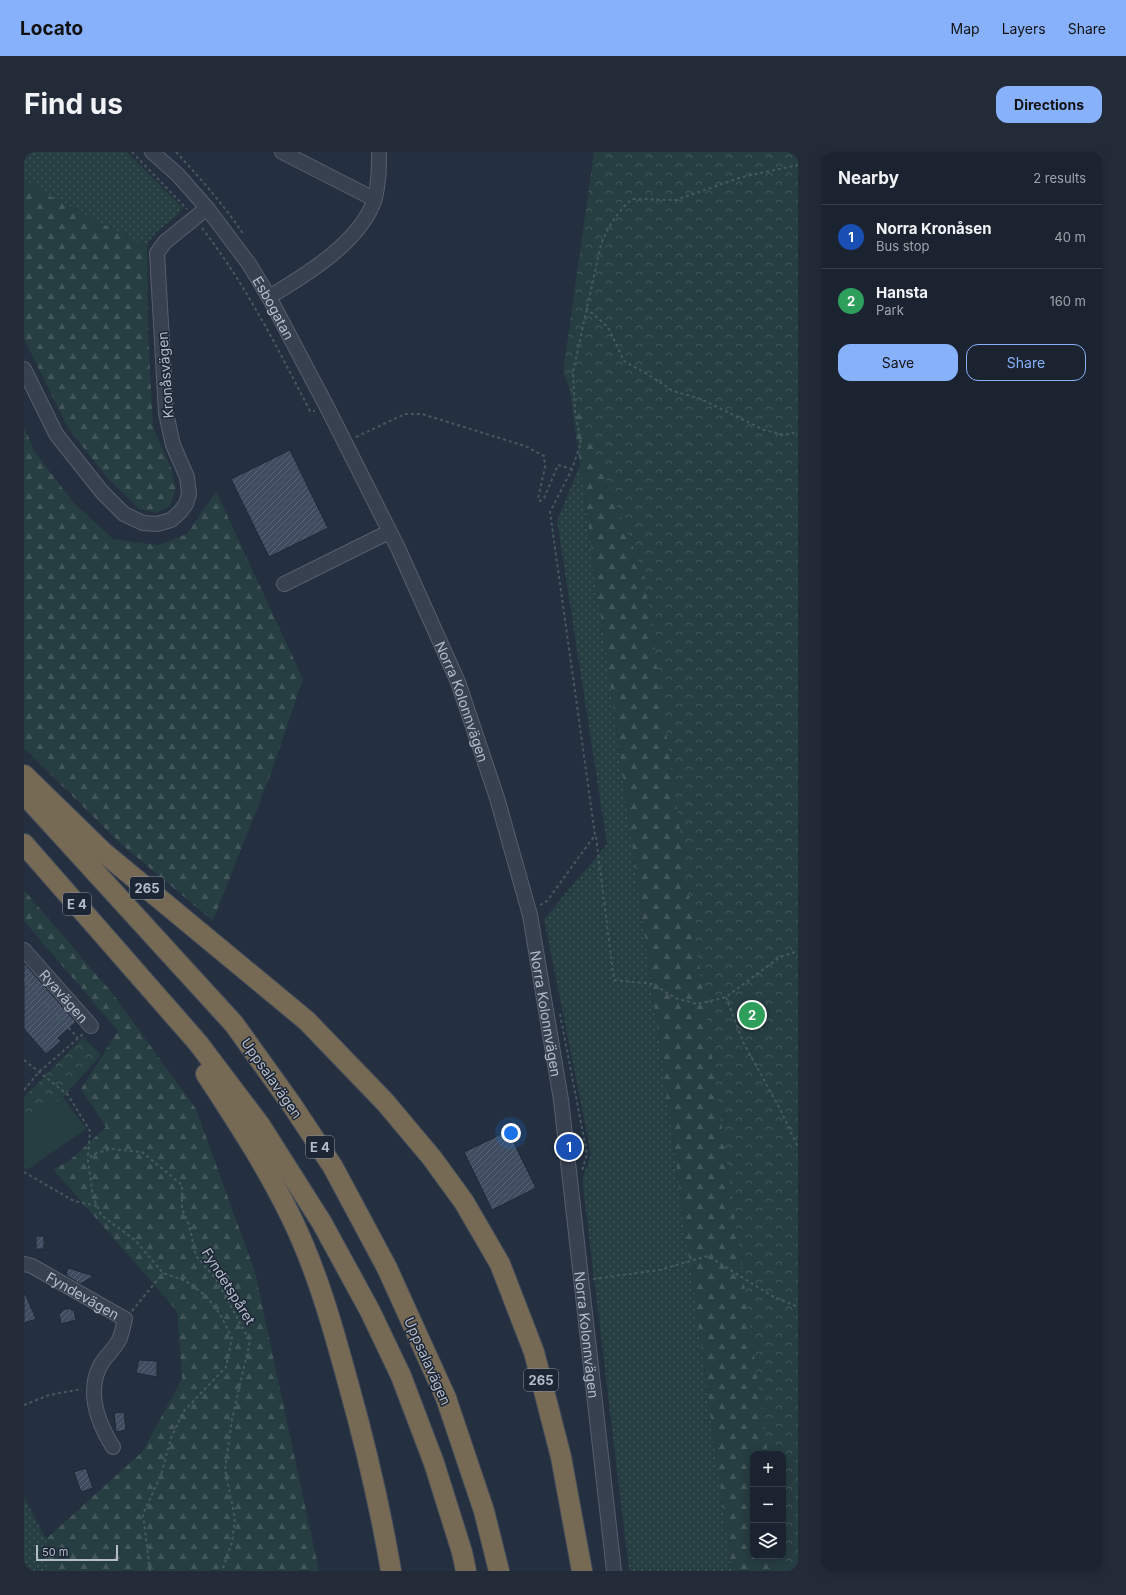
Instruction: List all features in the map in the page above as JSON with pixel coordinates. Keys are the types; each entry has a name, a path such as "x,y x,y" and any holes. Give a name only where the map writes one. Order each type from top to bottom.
{"highway":[{"name":"265","path":"24,775 103,852 307,1021 385,1102 432,1158 464,1202 500,1264 534,1352 561,1457 582,1571"},
{"name":"Uppsalavägen","path":"24,794 234,1024 292,1105 333,1168 387,1268 446,1398 484,1511 499,1571"},
{"name":"E 4","path":"24,844 129,962 198,1043 260,1125 322,1223 370,1311 402,1376 434,1463 462,1552 466,1571"},
{"path":"129,962 144,989 198,1063 243,1129 291,1217 328,1311 359,1422 394,1571"},
{"path":"382,1515 390,1571"}],"street":[{"name":"Esbogatan","path":"152,152 178,175 207,208 250,264 328,409 365,485"},
{"path":"282,152 374,199"},
{"path":"269,297 338,250 359,227 374,199 379,176 379,152"},
{"name":"Kronåsvägen","path":"24,369 56,434 102,492 124,514 143,523 157,524 171,520 186,504 189,494 187,477 173,445 166,413 157,253 164,242 207,208"},
{"name":"Norra Kolonnvägen","path":"365,485 398,548 458,682 498,798 530,915 545,993 561,1100 573,1194 614,1571"},
{"path":"284,584 389,532"},
{"name":"Ryavägen","path":"24,950 91,1026"},
{"name":"Fyndevägen","path":"24,1264 32,1266 125,1319 120,1340 99,1367 93,1387 94,1402 104,1432 113,1447"}],"path":[{"path":"132,152 195,218 227,260 256,307 310,411 320,412 328,409"},
{"path":"798,165 742,176 676,200 632,199 620,209 609,224 602,244 586,308 573,372 574,411 581,444 572,469 550,512 614,980 654,984 675,998 697,1004 726,997 780,957 798,951"},
{"path":"586,308 608,326 624,361 649,375 672,391 701,399 764,430 784,435 798,432"},
{"path":"355,437 405,414 422,414 525,446 544,456 545,467 538,499 540,501 544,498 558,465 572,469"},
{"path":"537,907 547,901 595,835"},
{"path":"24,980 78,1038"},
{"path":"726,997 743,1042 779,1107 798,1148"},
{"name":"Ryavägen","path":"24,1090 39,1072 91,1026"},
{"path":"24,1060 68,1095 90,1131 88,1160 93,1197 101,1215 135,1240 163,1273 125,1319"},
{"name":"Fyndetspåret","path":"88,1160 93,1154 111,1149 142,1152 182,1185 182,1209 189,1225 196,1256 216,1279 250,1341 232,1419 225,1470 235,1518 232,1542 222,1571"},
{"path":"24,1172 74,1201 97,1206"},
{"path":"590,1280 659,1270 708,1256 772,1296 798,1307"},
{"name":"Fyndetspåret","path":"150,1571 143,1514 161,1475 171,1438 184,1412 226,1367 232,1338 220,1314 206,1296 186,1281 163,1273"},
{"path":"24,1405 49,1394 93,1387"}],"green space":[{"path":"24,152 127,152 183,208 154,235 147,247 46,194 24,179"},
{"path":"594,152 798,152 798,1571 785,1571 783,1559 786,1559 786,1451 768,1451 644,575 563,372"},
{"path":"798,152 798,1571 732,1571 567,370"},
{"path":"24,179 46,194 147,247 148,332 153,427 171,468 176,488 170,506 156,513 139,509 109,480 68,428 24,339"},
{"path":"24,427 35,452 72,501 113,539 158,545 187,534 216,491 303,679 273,768 213,921 121,844 24,748"},
{"path":"580,465 732,1571 629,1571 583,1186 583,1177 591,1154 544,919 607,844 557,521"},
{"path":"24,890 113,994 196,1109 255,1272 319,1571 50,1571 46,1539 142,1452 182,1379 177,1311 53,1169 69,1161 106,1127 81,1089 118,1031 24,921"},
{"path":"83,1037 101,1055 63,1097 86,1129 28,1169 24,1168 24,1097"},
{"path":"63,1097 86,1129 28,1169 24,1163 24,1124"},
{"path":"24,1497 46,1539 50,1571 24,1571"}],"building":[{"path":"290,450 328,528 269,557 231,479"},
{"path":"24,963 76,1022 58,1038 61,1041 46,1054 24,1029"},
{"path":"508,1131 536,1188 492,1210 464,1152"},
{"path":"36,1236 44,1236 44,1249 36,1249"},
{"path":"68,1268 94,1276 80,1284 66,1275"},
{"path":"24,1291 36,1319 24,1323"},
{"path":"71,1308 72,1311 74,1310 76,1320 61,1324 59,1313 62,1312 62,1310"},
{"path":"139,1360 157,1361 157,1377 136,1373"},
{"path":"124,1412 126,1430 116,1432 114,1413"},
{"path":"86,1468 93,1488 81,1492 74,1472"}],"place":[{"name":"Hansta","path":"752,1015"},
{"name":"Norra Kronåsen","path":"569,1147"}]}
